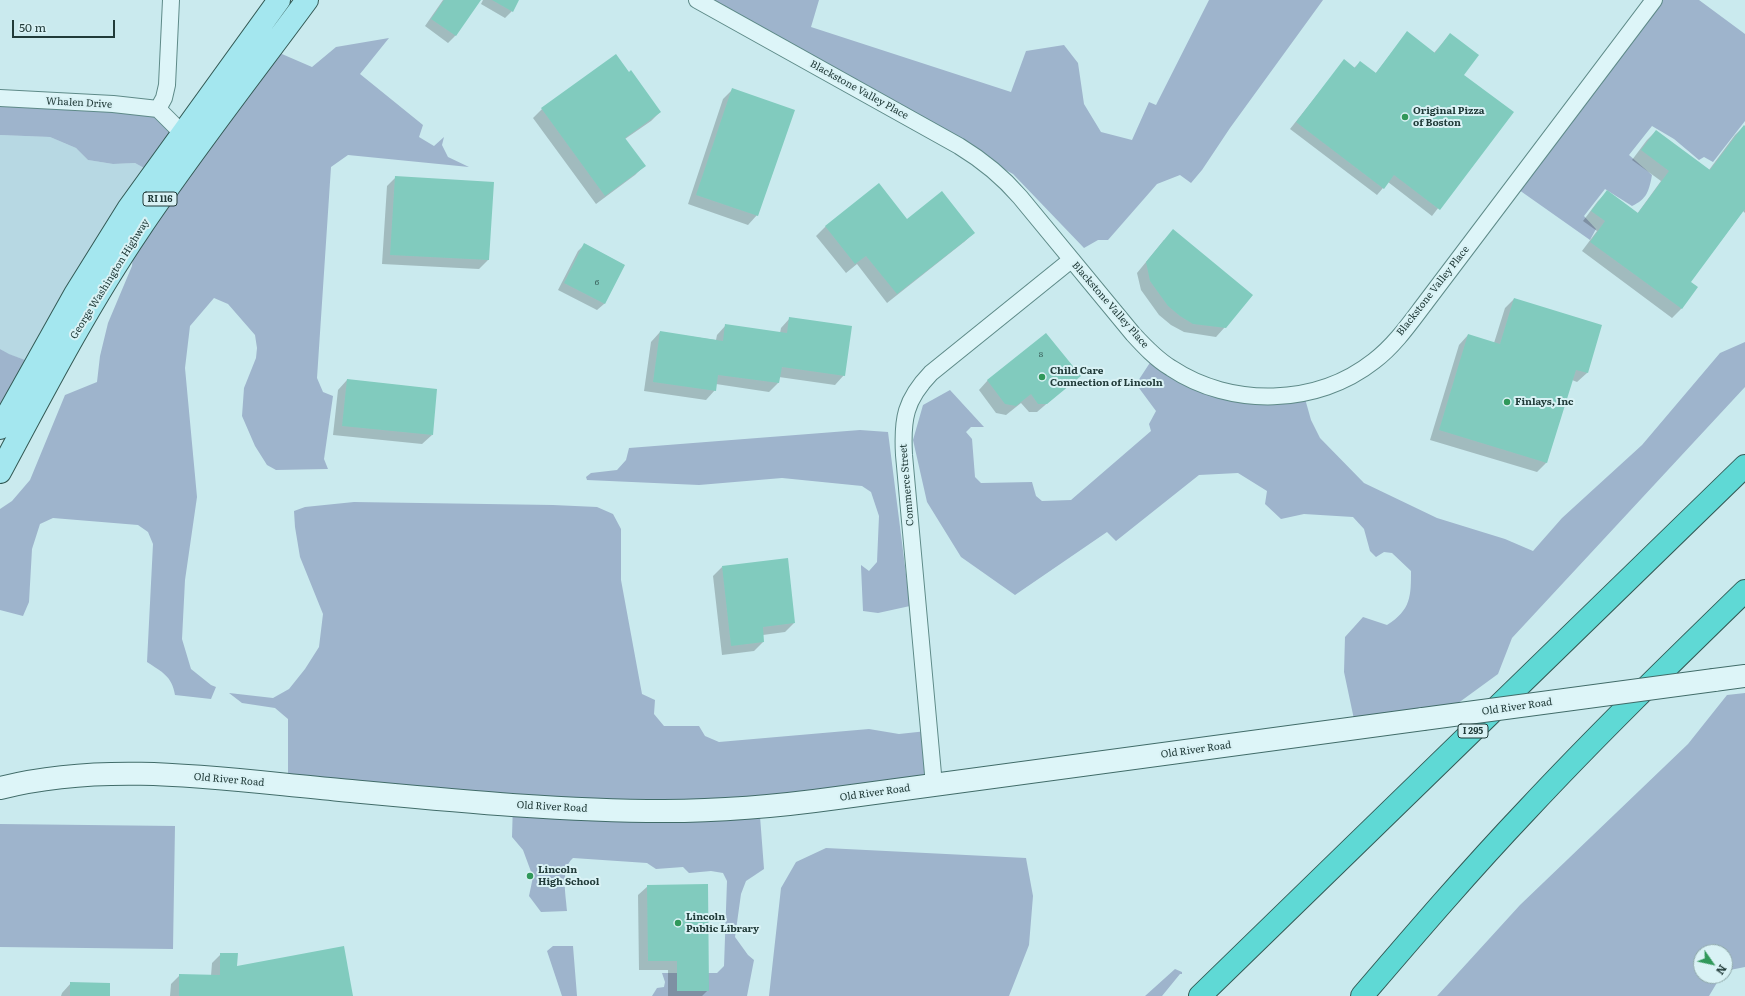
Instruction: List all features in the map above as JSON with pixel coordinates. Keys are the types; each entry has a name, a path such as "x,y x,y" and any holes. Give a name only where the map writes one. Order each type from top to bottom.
{"highway":[{"name":"I 295","path":"1200,996 1745,466"},
{"path":"1362,996 1425,922 1526,810 1636,698 1745,591"}],"main road":[{"name":"George Washington Highway","path":"0,472 24,406 101,252 128,209 279,0"},
{"name":"George Washington Highway","path":"0,428 24,406 86,315 138,231 307,0"},
{"name":"Old River Road","path":"0,788 36,780 70,776 142,774 517,805 600,810 665,811 778,805 1745,676"}],"street":[{"path":"171,0 167,84 164,98 158,109 182,133"},
{"name":"Blackstone Valley Place","path":"697,0 980,160 997,172 1012,187 1142,344 1170,368 1197,383 1234,394 1268,397 1308,392 1346,378 1373,362 1399,337 1654,0"},
{"name":"Whalen Drive","path":"0,98 113,104 158,109"},
{"name":"Commerce Street","path":"934,785 902,430 906,410 917,390 931,373 1071,260"}],"shaded area":[{"path":"716,0 819,0 811,27 1011,92 1026,51 1064,45 1078,63 1084,104 1101,132 1132,140 1149,102 1156,105 1209,0 1323,0 1230,128 1202,170 1191,183 1180,175 1157,184 1108,240 1098,240 1084,248 1013,174 713,7"},
{"path":"1642,0 1699,0 1745,34 1745,121 1713,162 1704,157 1699,160 1674,139 1652,126 1629,155 1652,175 1650,186 1646,194 1641,200 1632,206 1605,189 1584,216 1596,229 1590,240 1512,185 1645,2"},
{"path":"389,38 360,74 423,125 419,137 434,146 444,137 442,145 448,157 469,167 348,155 331,167 317,378 323,392 333,396 324,459 328,469 276,470 267,465 255,446 242,416 244,388 256,358 257,348 255,335 228,304 214,298 190,326 185,368 197,497 185,580 182,639 191,669 211,685 216,687 211,699 175,695 174,689 166,675 147,662 153,544 148,532 138,525 53,518 40,524 32,549 29,602 23,616 0,610 0,509 12,501 30,480 65,395 97,382 100,356 108,323 132,266 135,232 268,48 312,67 336,47"},
{"path":"0,97 131,106 183,127 153,173 135,163 113,164 88,160 76,148 50,137 0,135"},
{"path":"0,135 50,137 76,148 88,160 113,164 135,163 153,173 33,363 8,354 0,349"},
{"path":"1745,342 1745,387 1512,638 1498,674 1450,709 1355,724 1344,672 1345,637 1363,617 1387,625 1401,614 1410,595 1411,571 1392,553 1384,552 1376,557 1370,551 1364,529 1353,517 1304,514 1281,519 1265,504 1267,491 1238,473 1199,475 1116,541 1107,532 1015,595 961,557 927,502 913,440 923,405 950,390 984,427 971,427 966,432 972,439 975,477 981,483 1032,482 1036,496 1042,501 1071,500 1151,431 1149,424 1156,411 1136,384 1155,355 1183,372 1240,389 1302,388 1311,420 1320,438 1364,483 1437,518 1505,539 1533,551 1562,518 1642,445 1720,353"},
{"path":"0,349 33,363 0,422"},
{"path":"860,430 888,432 910,606 878,613 863,611 861,565 869,571 877,562 879,516 871,492 862,486 782,478 699,485 587,480 586,477 591,473 617,470 626,460 629,448"},
{"path":"354,502 597,507 613,514 621,529 621,580 642,694 655,700 654,714 664,726 699,726 705,736 719,742 869,729 899,734 927,731 935,780 759,803 764,869 746,881 741,894 735,937 748,955 754,960 747,996 652,996 657,988 664,987 665,982 662,973 717,973 724,966 727,881 723,873 711,871 689,873 683,867 656,869 647,863 573,858 566,869 565,875 567,911 541,912 529,896 533,877 523,850 512,837 513,803 288,782 288,719 275,708 242,703 229,693 273,698 289,689 305,669 319,647 323,614 300,557 294,511 305,507"},
{"path":"1745,693 1745,967 1733,969 1733,944 1693,944 1693,984 1716,984 1709,996 1437,996 1520,905 1688,744 1727,695"},
{"path":"0,824 175,826 173,949 0,947"},
{"path":"826,848 1026,858 1033,896 1029,945 1009,996 769,996 781,888 796,862"},
{"path":"553,946 573,946 577,996 562,996 547,951"},
{"path":"1175,969 1182,972 1182,974 1180,974 1162,996 1145,996"}],"building":[{"path":"444,0 481,0 456,36 431,19"},
{"path":"492,0 519,0 513,12"},
{"name":"Original Pizza of Boston","path":"1407,31 1435,53 1450,33 1479,55 1464,75 1514,112 1440,210 1394,175 1384,189 1296,122 1344,59 1355,68 1360,61 1376,73"},
{"path":"616,54 629,72 631,70 661,112 625,138 646,166 605,196 541,108"},
{"path":"732,88 795,110 758,216 696,195"},
{"path":"1744,125 1745,209 1691,282 1698,287 1682,309 1590,242 1605,221 1591,211 1607,190 1638,213 1669,171 1641,150 1656,130 1710,170"},
{"path":"395,176 494,182 489,260 390,255"},
{"path":"879,183 907,219 942,191 975,233 897,294 866,256 855,264 825,226"},
{"path":"1173,229 1253,295 1226,328 1193,324 1180,316 1168,306 1150,281 1146,262"},
{"path":"584,243 625,265 605,304 564,283"},
{"name":"Finlays, Inc","path":"1514,298 1602,325 1588,373 1576,370 1547,463 1439,430 1468,334 1500,344"},
{"path":"789,317 852,326 845,376 782,367 779,383 718,375 716,391 653,382 660,331 723,341 725,324 787,333"},
{"path":"1046,333 1081,376 1047,404 1038,404 1031,394 1016,406 1005,404 987,380"},
{"path":"347,379 437,389 433,435 342,426"},
{"path":"788,558 795,623 763,627 764,642 731,646 722,566"},
{"name":"Lincoln Public Library","path":"708,884 709,991 677,991 677,961 648,961 647,885"},
{"path":"344,946 353,996 179,996 179,974 220,975 220,953 238,953 237,966"},
{"path":"70,982 110,983 110,996 70,996"}],"place":[{"name":"Original Pizza of Boston","path":"1405,117"},
{"name":"Child Care Connection of Lincoln","path":"1042,377"},
{"name":"Finlays, Inc","path":"1507,402"},
{"name":"Lincoln High School","path":"530,876"},
{"name":"Lincoln Public Library","path":"678,923"}]}
